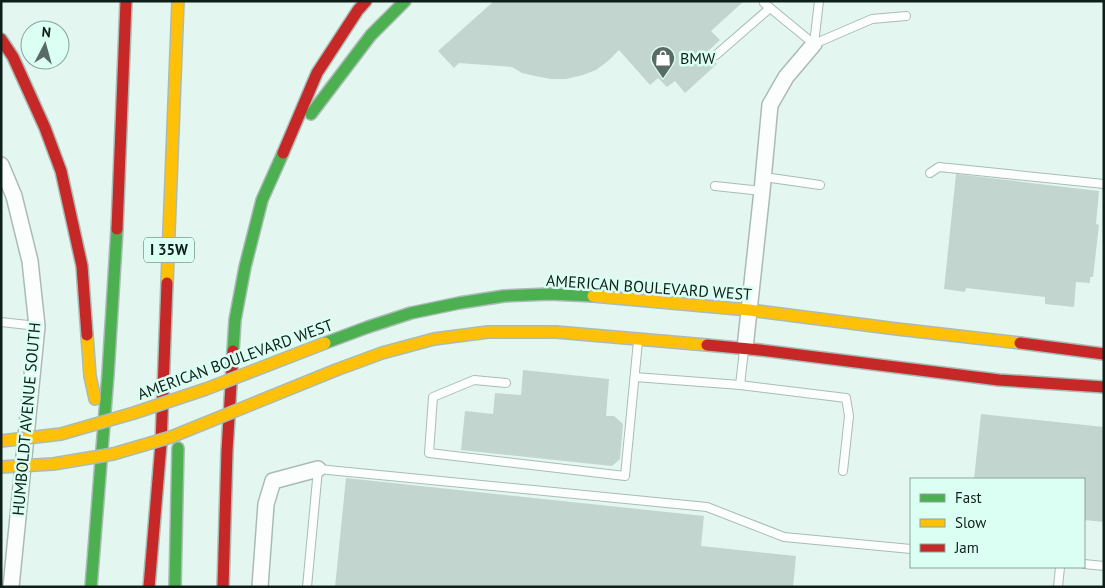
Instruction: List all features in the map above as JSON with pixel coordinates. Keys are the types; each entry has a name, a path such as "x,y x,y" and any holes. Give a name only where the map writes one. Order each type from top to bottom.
{"main road":[{"path":"91,587 118,215 126,1"},
{"name":"I 35W","path":"150,587 161,444 178,1"},
{"path":"223,587 227,451 236,320 245,267 262,200 317,73 358,10 366,1"},
{"path":"262,200 311,114 371,35 405,1"},
{"path":"1,39 13,57 45,128 61,171 82,266 90,376 103,436"},
{"path":"167,287 178,414 175,587"},
{"name":"AMERICAN BOULEVARD WEST","path":"1,441 61,434 134,413 206,389 368,327 411,313 504,296 550,294 598,296 749,310 1104,354"},
{"path":"1,467 53,464 114,454 172,436 382,353 434,339 488,332 556,332 745,348 999,380 1104,387"}],"street":[{"path":"745,348 770,106 786,77 814,44"},
{"name":"HUMBOLDT AVENUE SOUTH","path":"1,165 14,196 30,261 37,326 11,587"},
{"path":"260,587 266,504 273,481 318,469"}],"lane":[{"path":"814,44 819,1"},
{"path":"764,2 814,44"},
{"path":"716,55 770,8"},
{"path":"814,44 872,19 906,16"},
{"path":"930,173 939,167 1104,184"},
{"path":"715,186 763,184 820,185"},
{"path":"1,322 37,326"},
{"path":"506,383 474,380 433,397 429,452 625,476 639,339"},
{"path":"740,385 745,348"},
{"path":"635,377 740,385 846,398 849,416 843,470"},
{"path":"307,587 318,469 708,507 784,538 910,549"},
{"path":"1085,564 1104,566"},
{"path":"1058,587 1060,568"}],"building":[{"path":"494,1 744,1 711,31 720,40 706,53 717,64 685,93 675,81 667,87 658,78 650,85 619,50 596,70 566,79 535,76 522,73 512,67 459,63 454,68 438,51"},
{"path":"956,174 1099,191 1096,224 1099,225 1093,277 1090,277 1090,283 1076,282 1074,307 1045,304 1045,297 966,288 965,292 944,289"},
{"path":"523,370 609,379 606,416 614,416 623,424 620,459 612,466 461,450 465,411 493,414 495,393 521,395"},
{"path":"981,414 1104,427 1104,522 1085,520 1085,478 974,478"},
{"path":"346,478 704,516 701,546 796,556 793,587 335,587"}],"traffic: fast":[{"path":"311,114 371,35 405,1"},
{"path":"233,351 235,320 245,267 262,200 283,153"},
{"path":"91,587 108,374 117,229"},
{"path":"325,343 411,313 459,303 504,296 550,294 593,296"},
{"path":"175,587 178,448"}],"traffic: slow":[{"path":"167,283 178,1"},
{"path":"593,296 749,310 1020,343"},
{"path":"336,370 382,353 434,339 488,332 556,332 707,345"},
{"path":"87,335 90,376 95,399"},
{"path":"1,441 61,434 134,413 206,389 325,343"},
{"path":"1,467 53,464 113,454 171,437 336,370"}],"traffic: jam":[{"path":"117,229 126,1"},
{"path":"283,153 317,73 358,10 366,1"},
{"path":"1,39 13,57 45,128 61,171 82,266 87,335"},
{"path":"149,587 161,444 167,283"},
{"path":"1020,343 1104,354"},
{"path":"707,345 999,380 1104,387"},
{"path":"223,587 227,451 233,351"}],"place":[{"name":"BMW","path":"663,79"}]}
